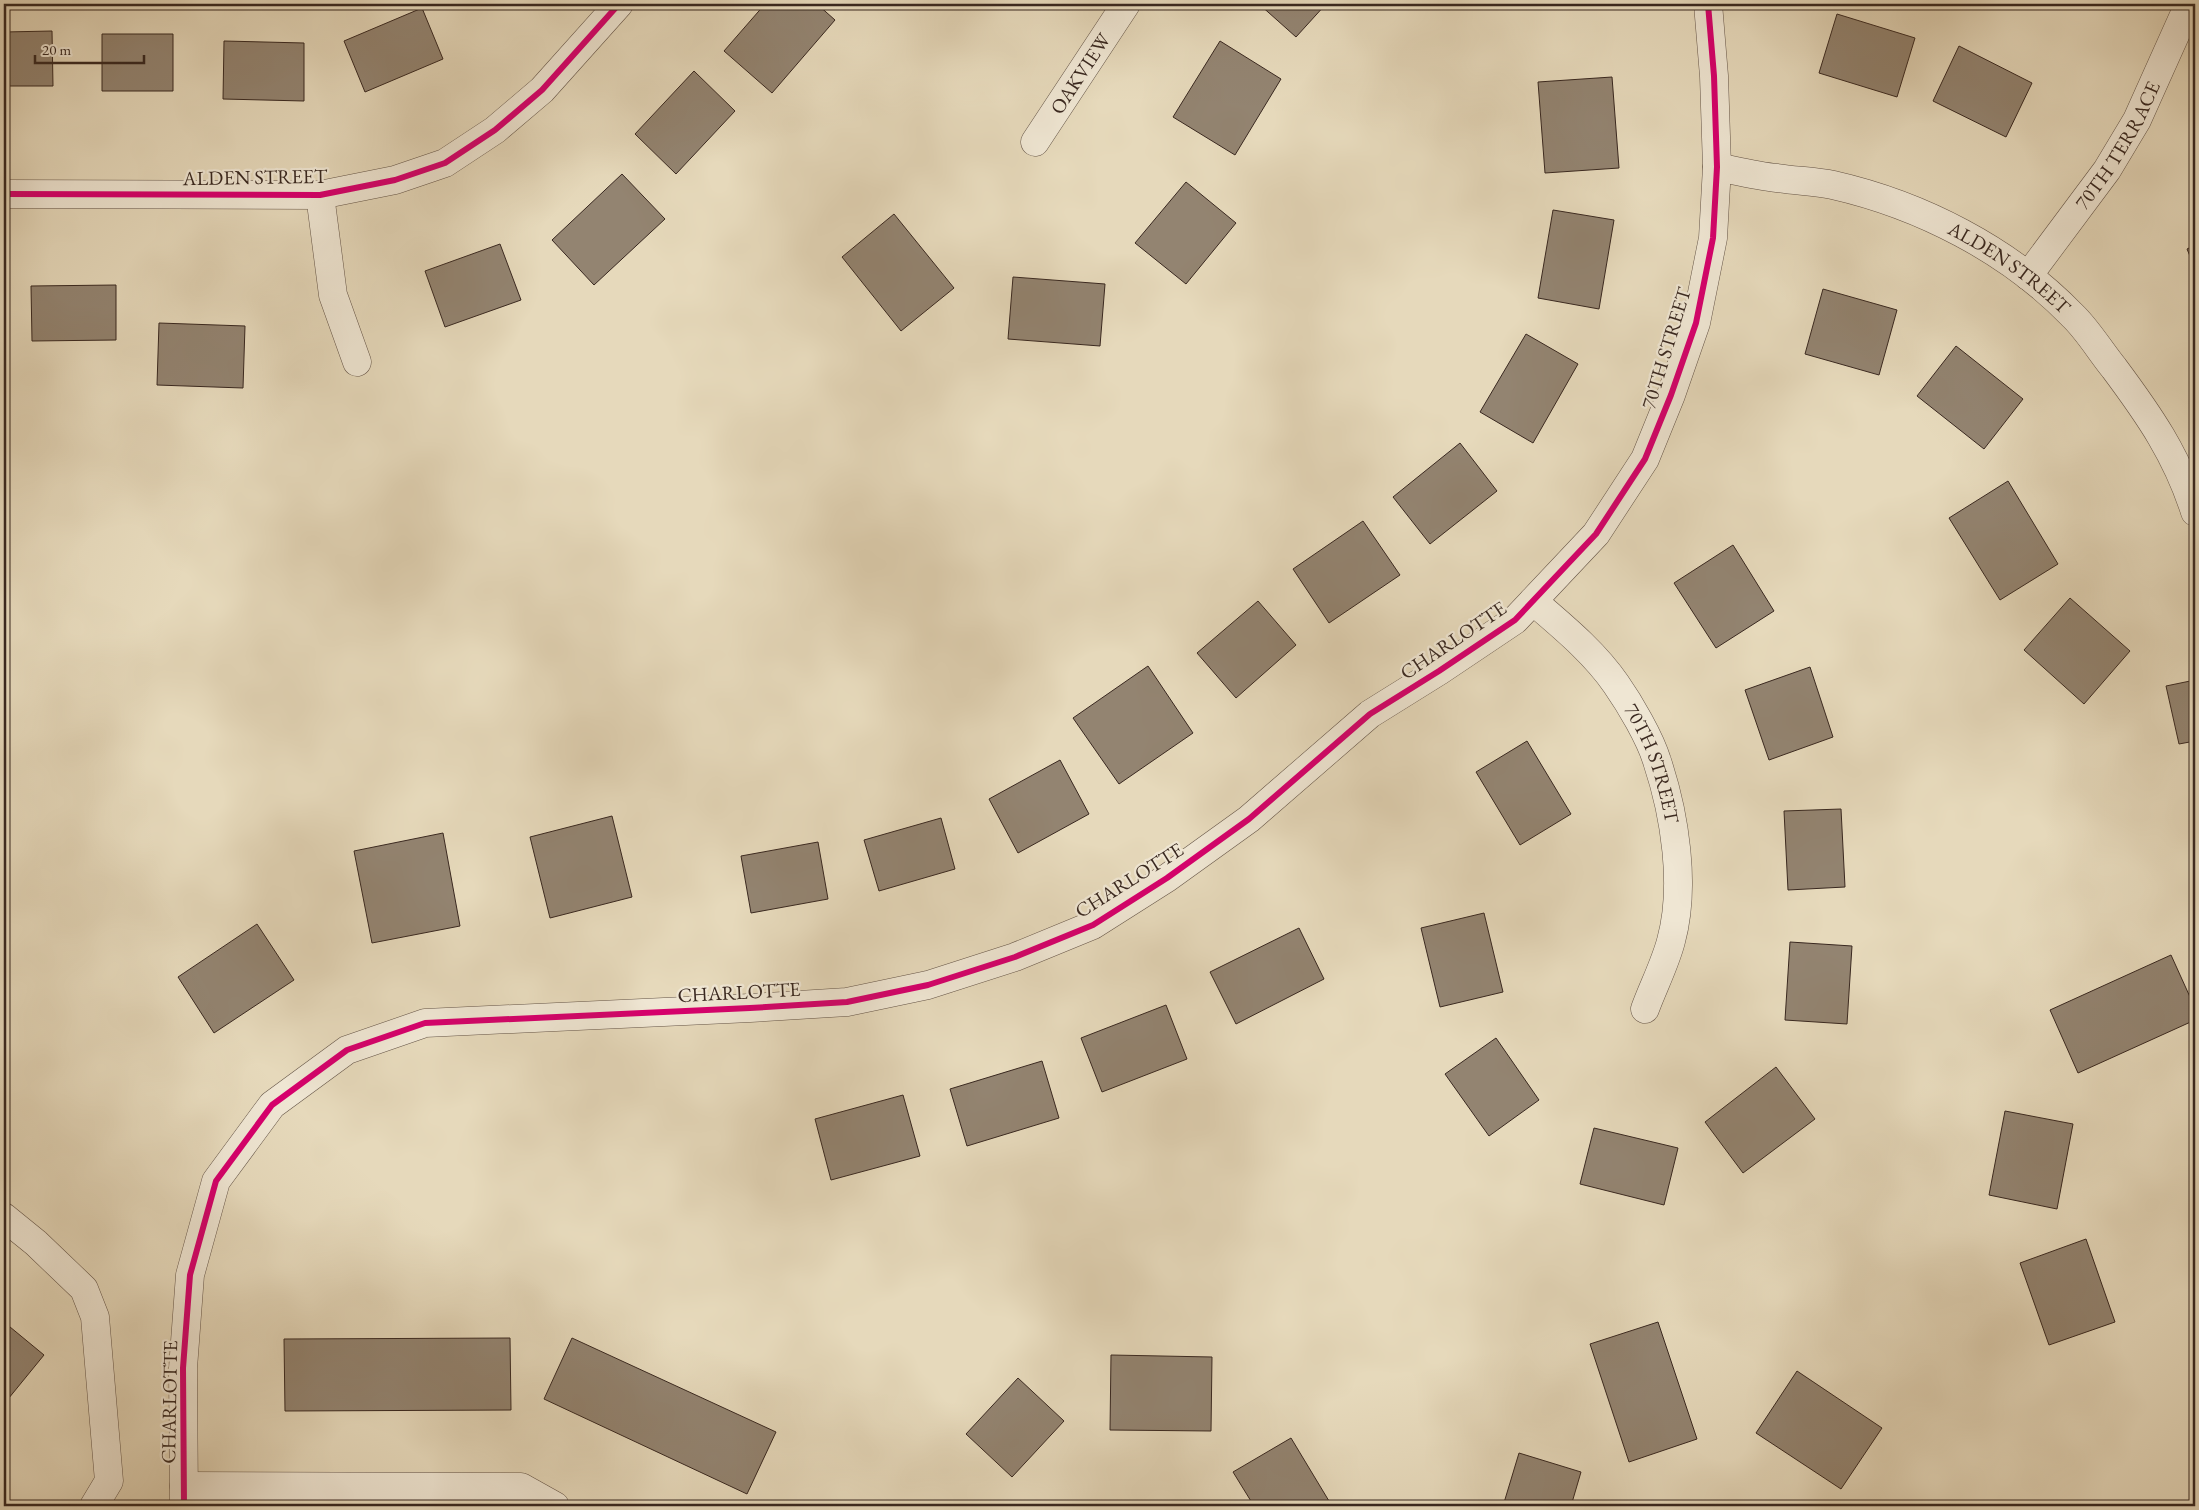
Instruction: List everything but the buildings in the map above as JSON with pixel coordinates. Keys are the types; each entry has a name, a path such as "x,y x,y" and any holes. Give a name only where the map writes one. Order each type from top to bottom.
{"street":[{"name":"ALDEN STREET","path":"4,194 320,195 395,180 445,163 495,130 542,90 620,4"},
{"name":"OAKVIEW","path":"1035,142 1126,4"},
{"name":"70TH STREET","path":"1645,1009 1671,941 1677,896 1676,849 1657,759 1616,683 1580,642 1533,600 1596,534 1649,450 1672,395 1696,323 1713,238 1717,167 1714,76 1708,4"},
{"name":"70TH TERRACE","path":"2028,276 2107,170 2137,120 2189,4"},
{"name":"ALDEN STREET","path":"1717,167 1774,178 1832,185 1879,199 1931,219 1988,247 2028,276 2073,315 2130,390 2164,439 2187,486 2195,512"},
{"path":"320,195 333,295 357,362"},
{"name":"CHARLOTTE","path":"184,1496 183,1368 190,1275 216,1182 272,1105 347,1050 425,1022 741,1009 846,1002 928,985 1015,956 1092,925 1168,878 1249,819 1370,714 1515,620 1533,600"},
{"path":"4,1217 36,1243 84,1290 95,1317 109,1481 94,1506"},
{"path":"184,1496 310,1496 521,1487 555,1506"}],"cycle path":[{"path":"4,194 320,195 395,180 445,163 495,130 542,90 619,4"},
{"path":"184,1506 183,1368 190,1275 216,1181 272,1105 347,1050 425,1023 847,1002 928,985 1015,957 1093,925 1167,878 1249,819 1370,714 1515,620 1596,534 1645,459 1671,395 1696,323 1713,238 1717,167 1714,76 1708,4"}]}
